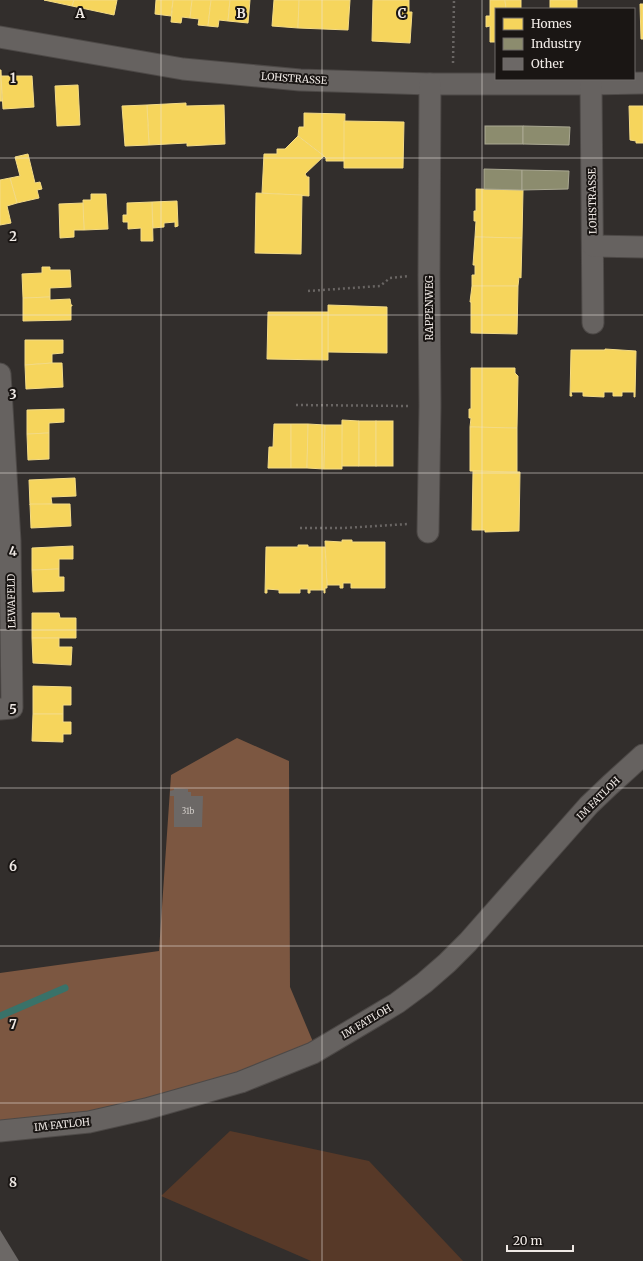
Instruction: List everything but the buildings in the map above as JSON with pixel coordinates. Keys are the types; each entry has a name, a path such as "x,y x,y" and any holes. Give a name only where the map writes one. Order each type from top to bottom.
{"street":[{"name":"LOHSTRASSE","path":"0,37 183,69 300,80 430,84 643,83"},
{"name":"RAPPENWEG","path":"428,527 430,406 430,84"},
{"name":"LOHSTRASSE","path":"591,84 593,322"},
{"name":"LOHSTRASSE","path":"593,246 643,247"},
{"name":"LEWAFELD","path":"0,374 10,541 6,708"},
{"name":"IM FATLOH","path":"0,1131 89,1122 146,1109 241,1082 313,1053 372,1018 413,991 447,963 468,942 589,805 643,755"}],"path":[{"path":"453,83 454,0"},
{"path":"308,291 380,286 390,278 429,275"},
{"path":"296,405 430,406"},
{"path":"300,528 428,527"}],"shaded area":[{"path":"237,738 289,761 290,987 316,1049 241,1081 0,1129 0,973 159,951 171,775"},
{"path":"230,1131 369,1161 463,1261 311,1261 161,1196"}],"waterway":[{"path":"0,1016 65,988"}]}
